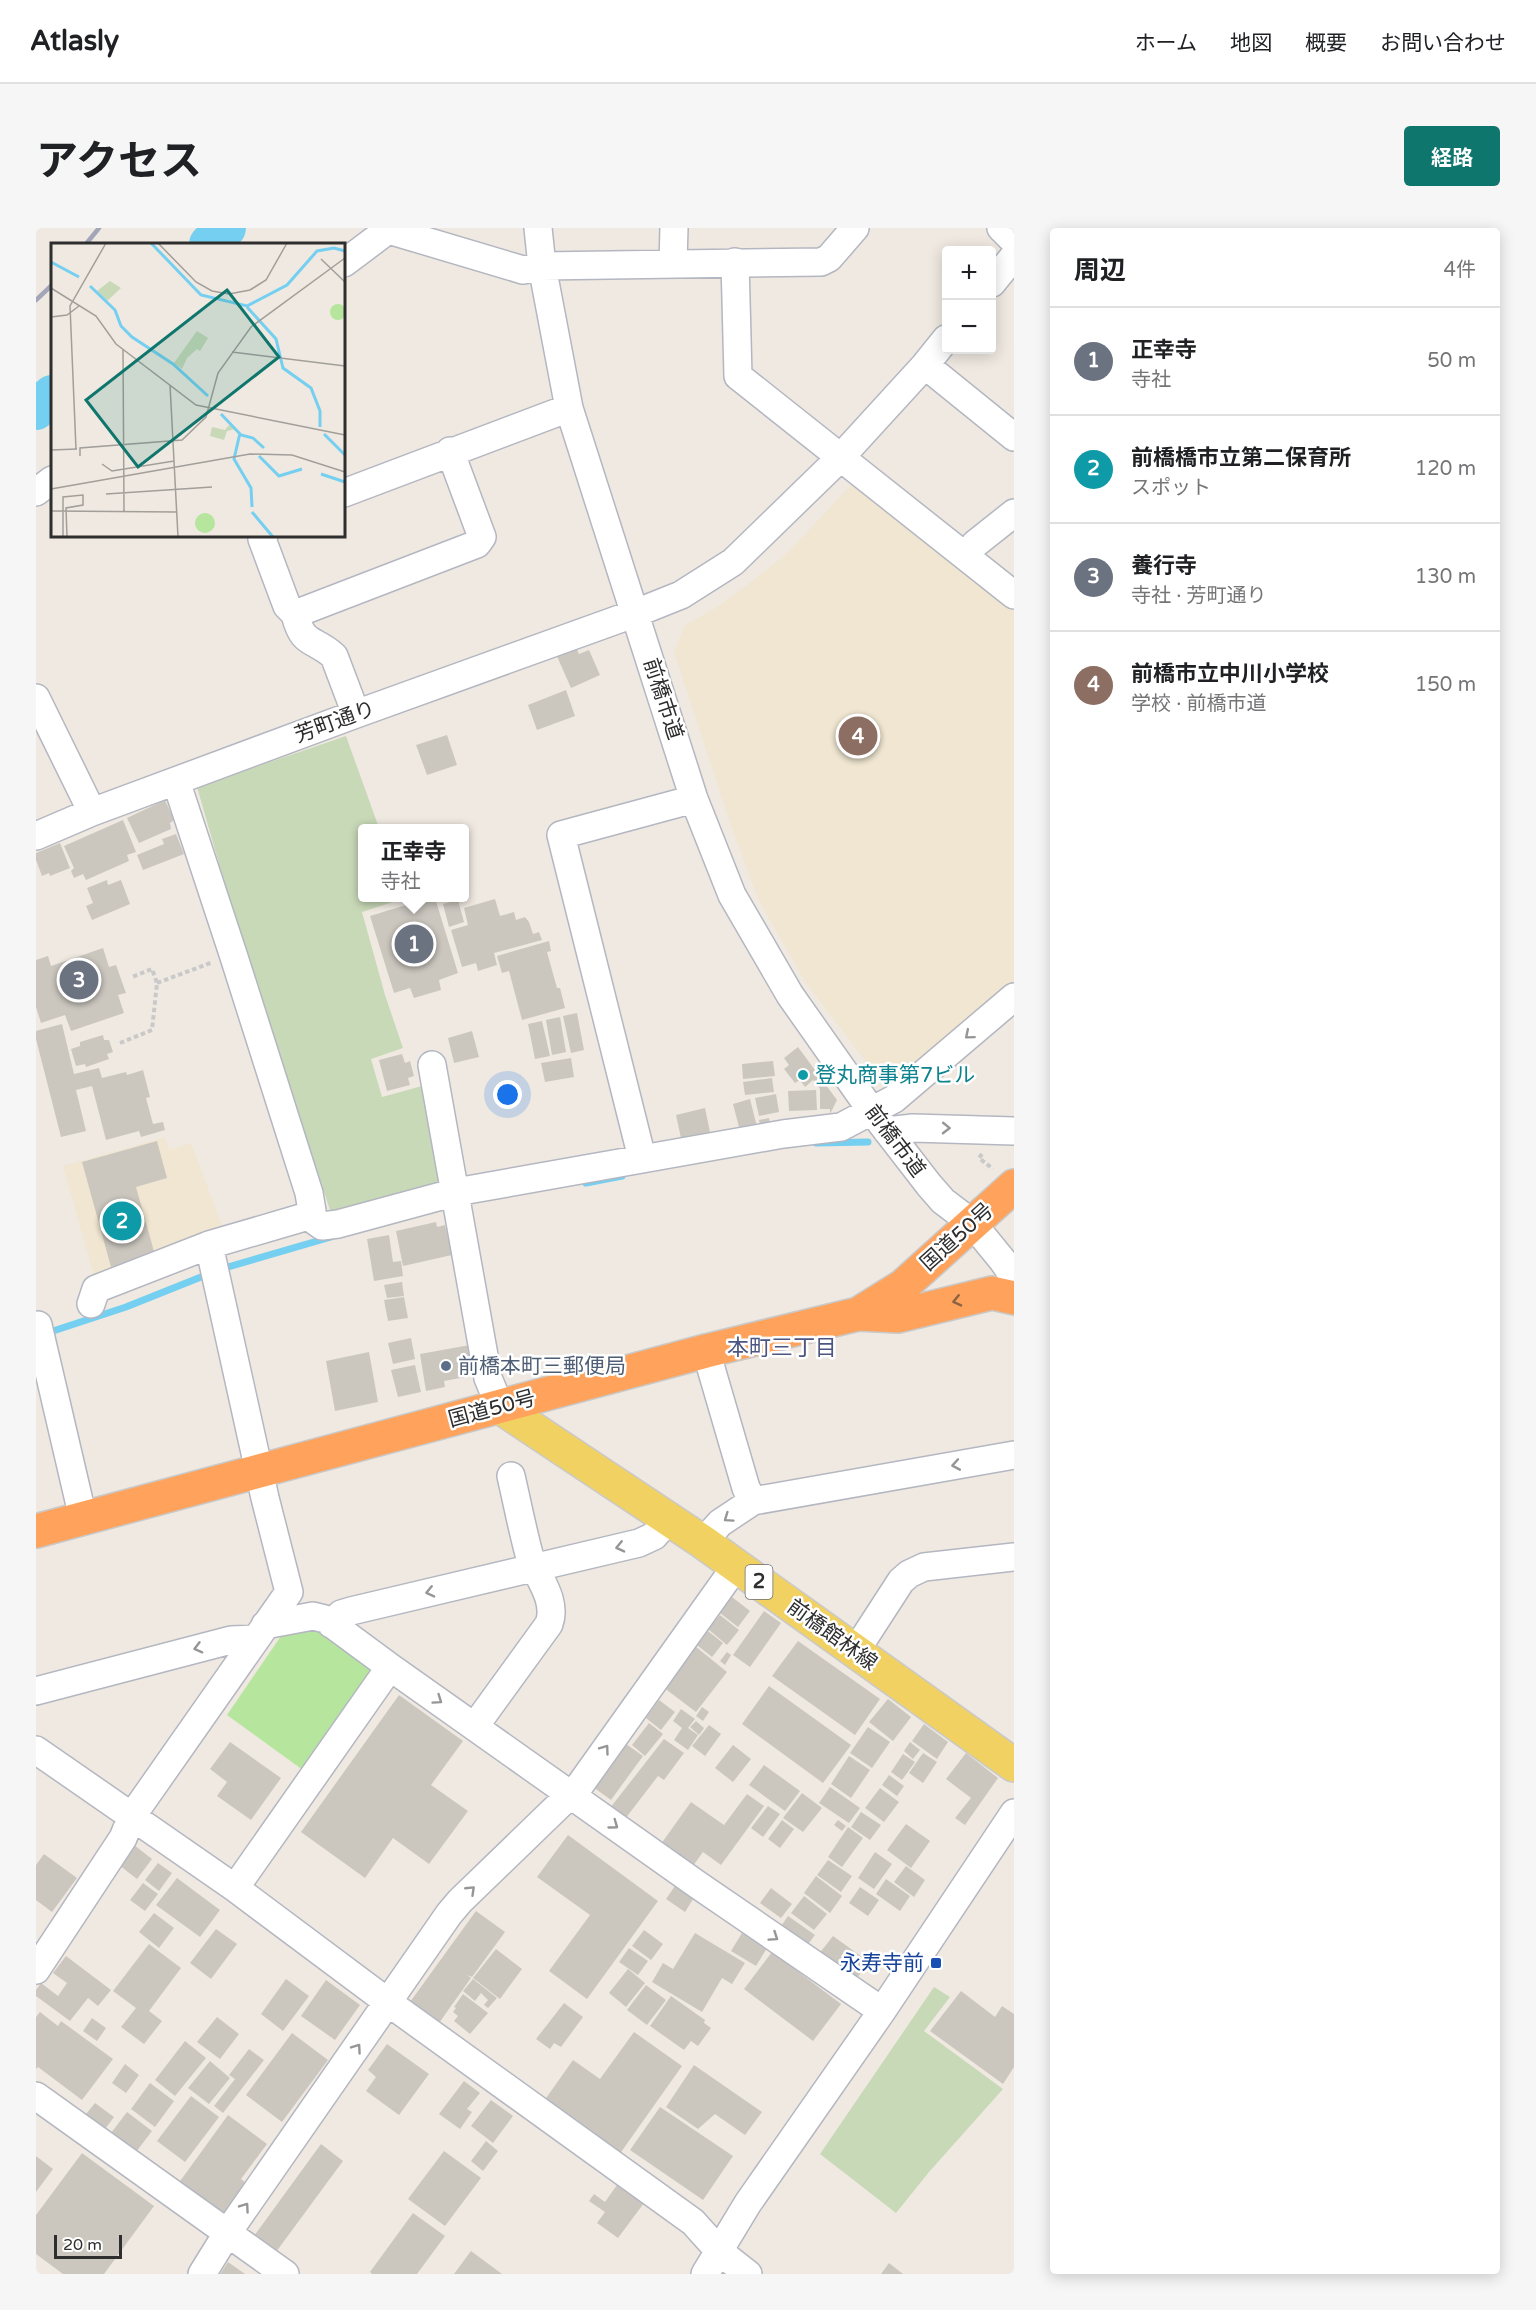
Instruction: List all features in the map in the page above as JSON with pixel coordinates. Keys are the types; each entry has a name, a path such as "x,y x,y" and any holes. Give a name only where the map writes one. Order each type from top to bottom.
{"highway":[{"name":"国道50号","path":"36,1531 706,1351 858,1314 903,1287 972,1223 1005,1178"},
{"path":"858,1314 898,1316 992,1293 1014,1298"}],"main road":[{"name":"前橋館林線","path":"500,1407 703,1542 1014,1765"}],"street":[{"name":"前橋市道","path":"538,228 542,266 569,408 694,799 732,895 790,995 871,1110 929,1185 943,1201 972,1223 1014,1278"},
{"path":"673,263 674,228"},
{"path":"345,262 385,229 523,270 542,266 821,262 829,258 855,228"},
{"path":"1001,228 1014,241"},
{"path":"996,278 1014,256"},
{"path":"735,262 738,376 1014,595"},
{"name":"芳町通り","path":"36,836 92,812 636,614 681,595 733,562 840,458 942,344"},
{"path":"925,365 1014,437"},
{"path":"345,493 450,451 569,408"},
{"path":"295,614 477,544 482,537 450,451"},
{"path":"36,492 51,481"},
{"path":"966,557 975,544 1014,513"},
{"path":"263,537 262,539 287,606 295,614 299,631 306,640 334,656 356,714"},
{"path":"36,698 92,812"},
{"path":"91,1304 96,1289 209,1245 308,1216 312,1211 309,1193 234,954 176,781"},
{"path":"642,1158 561,835 694,799"},
{"path":"308,1216 322,1226 338,1224 456,1192 783,1134 841,1127 894,1099 1014,997"},
{"path":"432,1065 488,1378 500,1407"},
{"path":"887,1131 913,1128 1014,1131"},
{"path":"36,1970 123,1838 132,1816 289,1592 259,1471 209,1245"},
{"path":"38,1325 83,1518"},
{"path":"706,1351 746,1488 753,1501"},
{"path":"703,1542 720,1523 753,1501 1014,1455"},
{"path":"475,1726 549,1623 552,1610 530,1556 511,1476"},
{"path":"331,1624 341,1614 351,1611 639,1543 654,1536 669,1519"},
{"path":"855,1652 901,1581 909,1574 924,1567 1014,1557"},
{"path":"201,2274 460,1901 580,1785 736,1566"},
{"path":"36,1691 313,1616 325,1619 698,1885 882,2011"},
{"path":"235,1888 390,1667"},
{"path":"36,1750 235,1888 389,2003 693,2222 720,2252 748,2274"},
{"path":"705,2274 748,2203 882,2011 1014,1813"},
{"path":"36,2096 285,2274"}],"path":[{"path":"157,983 234,954"},
{"path":"120,1043 152,1030 157,983 152,969 132,977"},
{"path":"989,1155 984,1151 979,1158 1005,1178"}],"shaded area":[{"path":"856,480 1014,610 1014,987 890,1093 806,983 758,899 729,820 674,652 685,625 716,608 763,573 790,550"},
{"path":"165,1137 169,1150 191,1143 225,1233 96,1283 63,1166"}],"green space":[{"path":"346,736 378,824 358,824 358,902 393,902 362,912 385,995 403,1048 371,1059 382,1097 422,1086 444,1180 439,1193 333,1219 245,954 197,787"},
{"path":"323,1627 377,1675 307,1773 227,1715 281,1636"},
{"path":"934,1987 950,1997 924,2031 1003,2089 929,2172 896,2213 820,2154"}],"building":[{"path":"575,645 579,654 589,650 600,675 571,688 556,654"},
{"path":"566,690 575,716 537,730 528,705"},
{"path":"447,735 457,765 427,775 416,745"},
{"path":"165,800 174,820 170,823 171,829 139,843 127,818"},
{"path":"123,820 136,852 127,855 129,861 86,880 83,874 74,878 71,871 74,868 64,846"},
{"path":"176,834 184,854 143,870 137,855 164,844 162,839"},
{"path":"60,843 70,868 50,876 49,873 42,876 36,853"},
{"path":"107,880 108,885 121,880 130,904 92,920 86,906 93,903 87,888"},
{"path":"495,899 500,916 514,912 516,920 525,917 533,934 539,932 542,940 494,953 497,965 478,971 476,963 462,967 451,930 468,925 464,908"},
{"path":"416,902 436,902 458,973 439,980 441,990 414,998 410,988 394,993 370,916"},
{"path":"459,902 464,922 449,927 443,904"},
{"path":"549,941 551,951 547,952 565,1008 522,1020 509,971 502,973 497,956"},
{"path":"103,948 109,967 116,965 126,993 118,995 124,1013 71,1031 65,1015 41,1023 36,1007 36,960 48,956 51,966"},
{"path":"577,1013 584,1050 571,1053 563,1016"},
{"path":"560,1017 566,1052 552,1055 546,1020"},
{"path":"542,1021 550,1056 535,1059 528,1024"},
{"path":"62,1024 74,1074 99,1068 102,1078 126,1072 127,1075 143,1070 150,1097 146,1098 153,1124 163,1122 165,1130 141,1137 139,1131 106,1140 92,1086 76,1090 86,1131 61,1137 36,1039 36,1031"},
{"path":"472,1031 479,1057 454,1063 448,1038"},
{"path":"103,1035 104,1040 109,1040 113,1052 107,1054 109,1059 86,1067 85,1064 76,1066 71,1049 80,1046 80,1042"},
{"name":"登丸商事第7ビル","path":"798,1047 837,1100 830,1114 830,1109 820,1109 820,1089 813,1080 805,1087 800,1080 795,1083 784,1069 789,1065 784,1058"},
{"path":"402,1054 405,1063 410,1061 414,1076 408,1078 410,1085 387,1091 379,1060"},
{"path":"571,1058 574,1077 545,1082 541,1063"},
{"path":"773,1061 775,1076 743,1079 742,1064"},
{"path":"772,1078 774,1092 745,1095 743,1082"},
{"path":"816,1090 817,1110 789,1111 788,1091"},
{"path":"776,1094 779,1112 759,1116 755,1098"},
{"path":"750,1099 757,1127 740,1131 733,1104"},
{"path":"705,1108 711,1137 682,1143 676,1115"},
{"path":"769,1118 771,1128 761,1130 759,1120"},
{"path":"157,1141 167,1178 136,1187 155,1255 111,1267 82,1162"},
{"path":"436,1222 437,1227 445,1225 452,1255 403,1266 396,1231"},
{"path":"389,1235 393,1262 401,1261 403,1276 374,1281 367,1239"},
{"path":"402,1282 404,1296 387,1298 384,1285"},
{"path":"404,1297 408,1318 388,1321 384,1300"},
{"path":"411,1338 415,1359 393,1364 388,1343"},
{"path":"470,1345 475,1369 465,1371 466,1377 444,1381 445,1387 426,1391 420,1354"},
{"path":"369,1352 378,1402 335,1411 326,1361"},
{"path":"415,1365 421,1392 398,1397 391,1370"},
{"path":"732,1597 750,1611 738,1627 720,1613"},
{"path":"764,1611 781,1623 750,1667 733,1655"},
{"path":"720,1615 739,1630 727,1645 708,1629"},
{"path":"708,1631 723,1643 712,1657 697,1645"},
{"path":"798,1641 880,1699 855,1735 772,1676"},
{"path":"695,1646 727,1672 696,1712 663,1687"},
{"path":"727,1652 731,1655 725,1665 720,1661"},
{"path":"769,1686 851,1745 823,1783 742,1724"},
{"path":"399,1695 463,1741 431,1785 468,1811 429,1864 393,1838 365,1878 301,1832"},
{"path":"888,1699 911,1717 893,1741 869,1722"},
{"path":"659,1700 675,1712 661,1730 646,1718"},
{"path":"702,1707 709,1712 703,1721 696,1716"},
{"path":"681,1709 695,1719 688,1728 698,1735 688,1750 674,1740 682,1728 673,1721"},
{"path":"696,1721 704,1728 699,1735 690,1727"},
{"path":"649,1723 663,1734 645,1756 632,1745"},
{"path":"924,1724 948,1742 937,1759 912,1741"},
{"path":"709,1725 721,1734 705,1756 692,1746"},
{"path":"868,1727 890,1742 872,1768 850,1753"},
{"path":"664,1739 684,1753 664,1780 658,1776 625,1819 610,1808"},
{"path":"230,1742 281,1778 251,1820 217,1796 227,1782 210,1769"},
{"path":"910,1742 920,1750 913,1759 904,1751"},
{"path":"626,1744 643,1756 611,1800 593,1787"},
{"path":"733,1745 751,1759 733,1782 715,1768"},
{"path":"923,1753 937,1762 923,1783 909,1773"},
{"path":"966,1753 998,1778 965,1825 955,1818 971,1798 946,1779"},
{"path":"903,1754 915,1762 902,1780 891,1772"},
{"path":"849,1756 870,1770 851,1798 831,1784"},
{"path":"764,1765 800,1791 785,1811 749,1785"},
{"path":"889,1775 904,1786 897,1796 882,1785"},
{"path":"830,1787 860,1808 849,1823 819,1803"},
{"path":"880,1788 899,1802 884,1822 865,1808"},
{"path":"802,1793 822,1808 803,1832 783,1818"},
{"path":"747,1794 764,1806 721,1865 703,1852 693,1866 661,1844 691,1802 724,1825"},
{"path":"768,1806 780,1814 763,1837 751,1828"},
{"path":"861,1812 881,1825 870,1840 851,1827"},
{"path":"782,1820 794,1829 780,1848 768,1839"},
{"path":"838,1820 846,1826 842,1831 834,1825"},
{"path":"906,1824 930,1841 911,1868 887,1850"},
{"path":"848,1827 863,1838 842,1867 828,1857"},
{"path":"568,1835 658,1901 587,1999 549,1971 590,1915 537,1877"},
{"path":"134,1845 152,1859 137,1879 119,1865"},
{"path":"875,1852 892,1864 874,1889 858,1878"},
{"path":"44,1854 77,1878 52,1912 36,1900 36,1865"},
{"path":"828,1860 852,1876 841,1892 817,1875"},
{"path":"158,1863 172,1873 159,1891 145,1880"},
{"path":"906,1866 925,1880 914,1897 894,1882"},
{"path":"816,1876 842,1896 830,1913 804,1893"},
{"path":"177,1878 220,1910 200,1937 156,1905"},
{"path":"886,1879 910,1896 900,1911 876,1894"},
{"path":"143,1883 158,1894 145,1911 130,1900"},
{"path":"677,1883 695,1896 685,1912 666,1899"},
{"path":"860,1887 879,1900 868,1916 849,1903"},
{"path":"771,1888 792,1904 781,1918 760,1903"},
{"path":"804,1896 827,1914 814,1930 791,1913"},
{"path":"476,1911 505,1932 472,1977 467,1975 471,1978 439,2023 410,2002"},
{"path":"154,1913 174,1928 159,1948 139,1932"},
{"path":"788,1916 815,1935 803,1951 777,1932"},
{"path":"216,1929 237,1944 211,1979 190,1963"},
{"path":"644,1930 663,1944 651,1960 632,1946"},
{"path":"695,1933 745,1963 732,1984 722,1978 702,2012 652,1982 663,1963 673,1969"},
{"path":"742,1933 767,1948 756,1966 731,1951"},
{"path":"833,1936 869,1962 851,1986 815,1959"},
{"path":"149,1944 181,1968 149,2011 162,2021 144,2044 121,2027 136,2008 113,1991"},
{"path":"629,1948 648,1961 638,1975 619,1962"},
{"path":"496,1949 522,1969 500,1999 473,1978"},
{"path":"772,1952 841,2004 813,2041 744,1989"},
{"path":"66,1956 111,1990 98,2006 88,1998 70,2021 36,1996 36,1990 41,1983 58,1996 67,1983 53,1973"},
{"path":"628,1969 645,1983 626,2007 609,1993"},
{"path":"286,1979 309,1996 283,2031 261,2014"},
{"path":"473,1979 497,1998 488,2008 484,2005 488,2000 481,1993 475,2001 463,1991"},
{"path":"326,1980 360,2005 335,2040 301,2016"},
{"path":"646,1985 666,2000 647,2025 627,2010"},
{"path":"961,1991 995,2017 1002,2006 1014,2014 1014,2067 1003,2084 930,2031"},
{"path":"463,1994 488,2013 470,2034 454,2021 458,2016 453,2012 456,2008 454,2007"},
{"path":"671,1996 705,2020 704,2023 711,2028 698,2046 691,2041 684,2050 650,2026"},
{"path":"564,2003 583,2017 561,2047 554,2043 550,2049 536,2039"},
{"path":"40,2012 58,2026 61,2021 113,2059 82,2100 38,2067 36,2069 36,2017"},
{"path":"217,2017 239,2034 220,2059 197,2042"},
{"path":"92,2018 106,2028 97,2041 83,2031"},
{"path":"634,2032 682,2066 619,2155 544,2101 573,2060 600,2079"},
{"path":"292,2033 328,2060 282,2122 246,2095"},
{"path":"185,2041 206,2058 175,2096 155,2080"},
{"path":"387,2044 429,2074 399,2115 366,2091 376,2077 368,2070"},
{"path":"249,2049 264,2060 223,2113 214,2106 235,2079 229,2075"},
{"path":"210,2061 230,2078 209,2104 188,2088"},
{"path":"125,2064 139,2075 126,2093 112,2083"},
{"path":"694,2065 762,2112 745,2135 715,2114 698,2129 666,2107"},
{"path":"464,2081 480,2093 467,2109 472,2112 460,2129 439,2114"},
{"path":"150,2083 174,2101 155,2127 131,2109"},
{"path":"191,2096 219,2117 185,2162 157,2141"},
{"path":"491,2100 513,2116 493,2143 471,2126"},
{"path":"95,2103 114,2117 102,2133 82,2119"},
{"path":"660,2107 733,2156 703,2200 630,2150"},
{"path":"127,2112 152,2131 133,2156 108,2137"},
{"path":"228,2115 267,2144 241,2179 250,2186 225,2219 178,2184"},
{"path":"486,2141 498,2151 483,2171 471,2161"},
{"path":"321,2144 343,2161 276,2252 254,2236"},
{"path":"444,2151 481,2178 445,2226 408,2199"},
{"path":"82,2153 154,2206 104,2274 63,2274 36,2254 36,2215"},
{"path":"36,2156 53,2169 36,2192"},
{"path":"617,2185 644,2203 618,2238 597,2223 605,2212 589,2201 594,2194 605,2202"},
{"path":"413,2213 445,2236 417,2274 372,2274 370,2272"},
{"path":"471,2251 502,2274 454,2274"},
{"path":"228,2262 245,2274 220,2274"},
{"path":"889,2263 903,2274 881,2274"}],"waterway":[{"path":"210,243 226,228"},
{"path":"36,410 51,396"},
{"path":"816,1143 868,1142"},
{"path":"586,1183 622,1176"},
{"path":"221,1269 331,1237"},
{"path":"47,1333 126,1307 211,1273"}],"railway":[{"path":"87,243 99,228"},
{"path":"36,300 51,286"}],"place":[{"name":"前橋市立中川小学校","path":"858,736"},
{"name":"正幸寺","path":"414,944"},
{"name":"養行寺","path":"79,980"},
{"name":"登丸商事第7ビル","path":"803,1075"},
{"name":"前橋橋市立第二保育所","path":"122,1221"},
{"name":"前橋本町三郵便局","path":"446,1366"},
{"name":"永寿寺前","path":"936,1963"}],"district":[{"name":"本町三丁目","path":"782,1348"}]}
